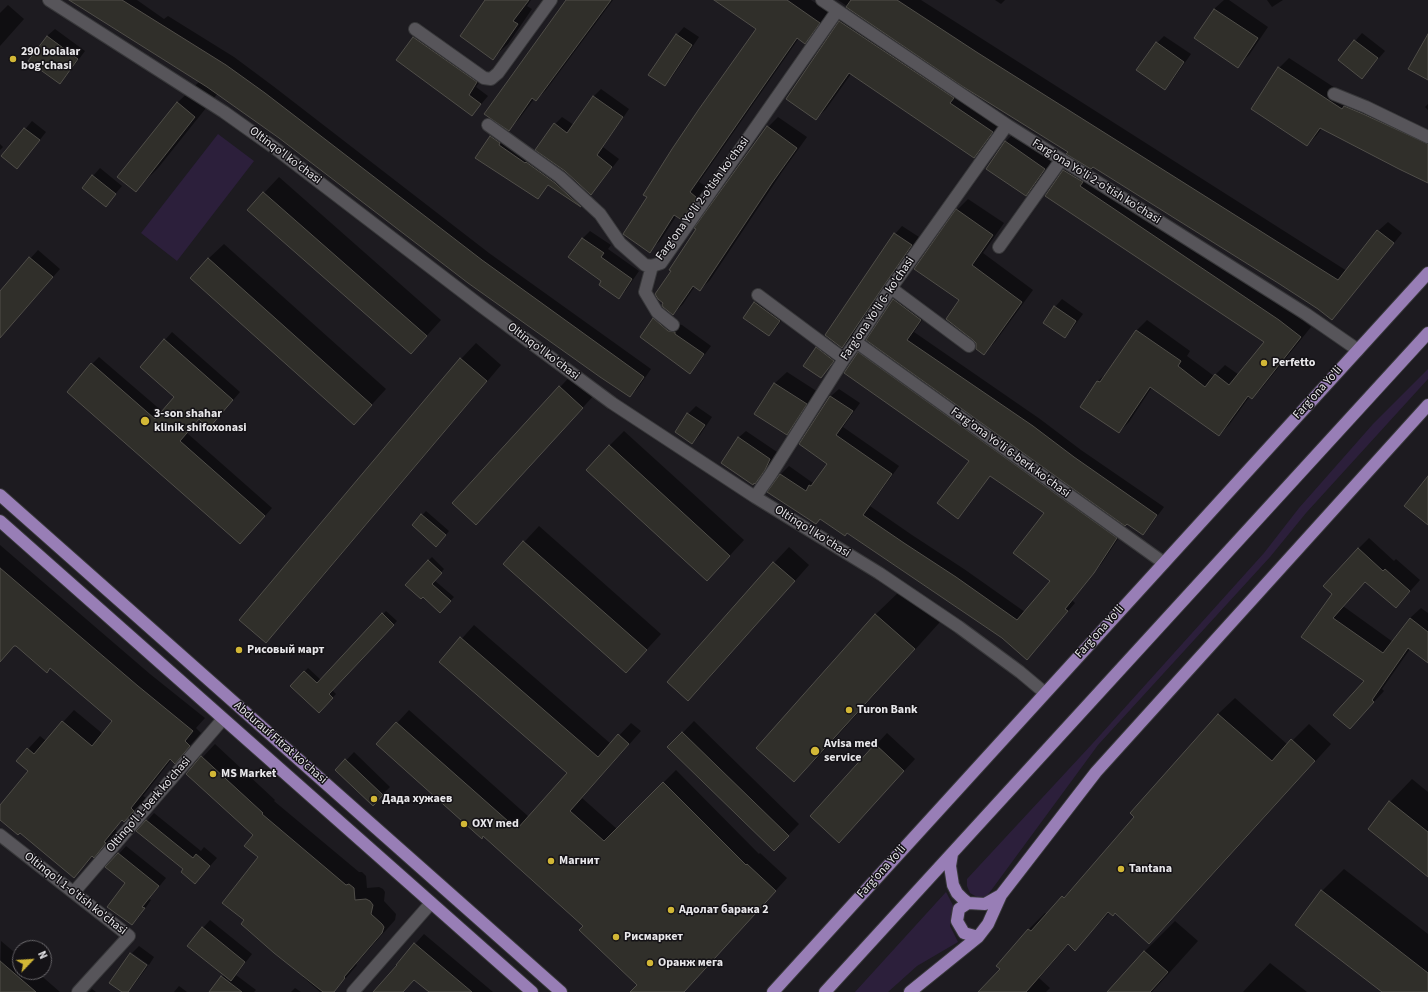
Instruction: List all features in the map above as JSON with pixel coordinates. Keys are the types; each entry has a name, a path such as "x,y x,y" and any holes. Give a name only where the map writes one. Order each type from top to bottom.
{"main road":[{"name":"Farg'ona Yo'li","path":"773,992 1428,272"},
{"path":"825,992 1428,333"},
{"path":"910,992 978,937 988,924 1002,895 1096,772 1428,405"},
{"name":"Abdurauf Fitrat ko'chasi","path":"0,495 561,992"},
{"name":"Abdurauf Fitrat ko'chasi","path":"0,521 532,992"},
{"path":"223,719 236,704"},
{"path":"952,854 950,866 953,885 957,893 968,903"},
{"path":"431,903 443,888"},
{"path":"978,937 964,933 957,922 959,909 968,903 985,904 1002,895"}],"street":[{"name":"Oltinqo'l ko'chasi","path":"49,0 224,112 276,149 612,403 756,497 879,573 959,627 1020,672 1045,693"},
{"path":"415,29 484,78 491,79 498,73 551,0"},
{"name":"Farg'ona Yo'li 2-o'tish ko'chasi","path":"822,0 1007,125 1306,314 1358,350"},
{"name":"Farg'ona Yo'li 2-o'tish ko'chasi","path":"488,125 560,177 600,214 620,243 645,265 652,266 660,263 837,11"},
{"path":"1334,94 1366,107 1428,137"},
{"name":"Farg'ona Yo'li 6- ko'chasi","path":"756,497 891,288 1007,125"},
{"path":"999,246 1061,160"},
{"path":"652,266 644,292 657,312 673,325"},
{"path":"891,288 969,346"},
{"path":"758,295 844,359"},
{"name":"Farg'ona Yo'li 6-berk ko'chasi","path":"856,342 1164,563"},
{"name":"Oltinqo'l 1-berk ko'chasi","path":"74,892 223,719"},
{"name":"Oltinqo'l 1-o'tish ko'chasi","path":"0,835 129,936 78,992"},
{"path":"353,992 431,903"}],"shaded area":[{"path":"218,134 254,161 177,261 141,233"},
{"path":"1428,369 1428,379 1306,513 1270,557 1098,745 987,896 982,898 970,893 967,886 967,879 1093,743 1264,553 1299,508 1373,424"},
{"path":"946,892 955,909 951,917 950,926 958,942 917,966 888,992 855,992"}],"building":[{"path":"69,0 122,0 226,65 265,93 482,260 644,377 630,397 468,283 279,138 207,87"},
{"path":"485,0 529,0 513,21 518,24 493,60 460,36"},
{"path":"566,0 611,0 536,101 532,98 509,131 484,114"},
{"path":"714,0 787,0 820,23 805,44 797,38 690,192 697,198 682,220 674,215 650,253 623,234 647,197 643,195 672,149 756,29"},
{"path":"851,0 897,0 978,53 1338,280 1377,230 1394,243 1332,320 1278,283 1093,167 1091,169 1066,154 1068,152 962,86 846,7"},
{"path":"1214,9 1258,38 1238,68 1194,38"},
{"path":"839,21 954,98 950,103 993,132 974,158 849,73 816,120 786,99"},
{"path":"676,34 692,45 665,86 648,75"},
{"path":"1428,34 1428,80 1408,69"},
{"path":"47,36 78,59 60,84 28,61"},
{"path":"413,37 477,82 469,95 481,104 472,116 396,60"},
{"path":"1354,40 1378,58 1362,79 1338,60"},
{"path":"1156,42 1184,62 1165,90 1136,70"},
{"path":"1278,67 1342,109 1344,106 1428,144 1428,183 1320,128 1307,146 1251,109"},
{"path":"593,96 623,117 597,155 612,167 591,195 565,171 535,150 554,123 567,133"},
{"path":"177,102 195,117 136,192 117,177"},
{"path":"767,126 797,148 700,291 693,286 673,315 663,307 663,303 655,294 671,271 669,270 696,229 694,228"},
{"path":"24,128 40,140 17,169 1,156"},
{"path":"490,136 500,143 499,145 555,183 581,207 548,185 538,199 475,158"},
{"path":"1005,141 1045,169 1026,196 986,169"},
{"path":"1063,170 1083,182 1080,186 1279,320 1301,337 1252,399 1248,396 1219,436 1150,387 1119,433 1080,407 1097,381 1100,382 1136,330 1181,361 1178,366 1205,387 1215,374 1229,385 1264,342 1045,196"},
{"path":"92,175 116,194 106,207 82,188"},
{"path":"263,192 427,336 411,354 247,210"},
{"path":"956,209 993,235 972,265 1022,302 984,355 976,349 976,343 973,340 946,319 959,300 914,269"},
{"path":"894,233 912,245 842,348 825,335"},
{"path":"582,238 604,253 601,257 632,279 619,299 599,285 601,281 568,257"},
{"path":"29,257 53,277 0,338 0,291"},
{"path":"208,258 372,405 354,425 190,278"},
{"path":"893,299 921,320 907,340 1033,426 1074,457 1157,515 1143,535 1127,524 1125,526 866,340"},
{"path":"754,302 780,321 769,336 743,318"},
{"path":"1054,306 1076,321 1065,338 1043,323"},
{"path":"653,318 668,331 675,332 675,334 704,354 690,374 640,337"},
{"path":"164,339 233,400 209,428 199,419 180,441 265,516 240,544 67,392 91,363 155,419 174,397 140,367"},
{"path":"816,347 834,361 821,378 803,366"},
{"path":"858,352 1117,538 1094,573 1065,609 1068,611 1027,660 1002,638 847,533 845,536 820,519 816,524 767,492 780,474 806,491 809,485 811,486 827,464 799,444 830,396 853,411 836,435 892,474 863,515 1017,620 1050,581 1013,553 1044,513 990,476 958,519 937,503 969,461 844,373"},
{"path":"460,358 487,381 266,643 239,620"},
{"path":"774,383 807,404 787,435 754,414"},
{"path":"559,386 583,408 476,525 452,503"},
{"path":"687,413 705,425 692,444 675,432"},
{"path":"738,437 770,459 765,470 753,485 721,463"},
{"path":"609,445 730,556 707,581 586,470"},
{"path":"1428,476 1428,525 1404,506"},
{"path":"421,514 446,535 436,547 412,525"},
{"path":"523,541 647,650 626,673 503,564"},
{"path":"1358,548 1383,571 1385,569 1410,591 1396,608 1365,582 1333,618 1383,653 1410,618 1428,632 1428,663 1408,648 1372,700 1374,702 1350,729 1333,715 1364,681 1301,637 1332,594 1323,586"},
{"path":"428,560 442,573 432,584 451,601 440,613 423,597 421,599 405,585"},
{"path":"773,562 795,581 688,701 667,682"},
{"path":"0,568 193,731 185,741 190,746 175,764 170,759 131,808 134,811 124,822 122,820 104,842 106,843 94,858 92,856 74,878 20,833 18,835 0,820 0,805 28,771 16,761 27,748 34,754 62,721 92,746 112,721 50,668 47,673 16,646 14,646 0,662"},
{"path":"382,613 394,625 329,694 333,698 319,713 290,686 304,671 317,683"},
{"path":"875,614 915,649 794,782 756,748"},
{"path":"460,637 598,757 618,734 629,744 570,811 604,841 663,782 746,865 747,864 776,891 684,992 630,992 637,985 579,930 583,926 483,836 482,839 376,744 396,722 517,829 567,773 439,662"},
{"path":"1218,714 1272,761 1291,739 1315,761 1149,944 1115,913 1113,916 1108,912 1075,951 1068,944 1026,992 978,992 1000,969 996,966 1028,929 1031,931 1062,896 1064,898 1134,817 1130,813"},
{"path":"682,732 789,836 774,851 667,747"},
{"path":"875,744 904,771 839,843 810,816"},
{"path":"201,756 263,813 262,814 346,885 349,884 354,888 355,900 366,899 373,905 371,914 384,927 382,933 344,977 345,978 334,992 323,992 274,953 241,924 244,920 222,903 258,857 244,846 253,835 186,774"},
{"path":"345,759 383,795 373,806 335,770"},
{"path":"1389,801 1428,832 1428,877 1368,829"},
{"path":"146,820 193,858 196,854 210,866 195,884 181,872 183,869 136,831"},
{"path":"118,853 159,886 142,907 145,908 132,925 107,907 125,883 105,867"},
{"path":"1321,890 1428,973 1428,992 1382,992 1295,925"},
{"path":"202,927 245,962 231,981 187,946"},
{"path":"414,943 472,992 429,992 414,980 403,992 373,992"},
{"path":"1144,951 1168,972 1150,992 1107,992"},
{"path":"130,953 147,965 128,992 122,992 109,983"},
{"path":"0,961 12,971 12,980 22,980 36,992 0,992"},
{"path":"221,976 242,992 209,992"}],"place":[{"name":"290 bolalar bog'chasi","path":"13,59"},
{"name":"Perfetto","path":"1264,363"},
{"name":"3-son shahar klinik shifoxonasi","path":"145,421"},
{"name":"Рисовый март","path":"239,650"},
{"name":"Turon Bank","path":"849,710"},
{"name":"Avisa med service","path":"815,751"},
{"name":"MS Market","path":"213,774"},
{"name":"Дада хужаев","path":"374,799"},
{"name":"OXY med","path":"464,824"},
{"name":"Магнит","path":"551,861"},
{"name":"Tantana","path":"1121,869"},
{"name":"Адолат барака 2","path":"671,910"},
{"name":"Рисмаркет","path":"616,937"},
{"name":"Оранж мега","path":"650,963"}]}
